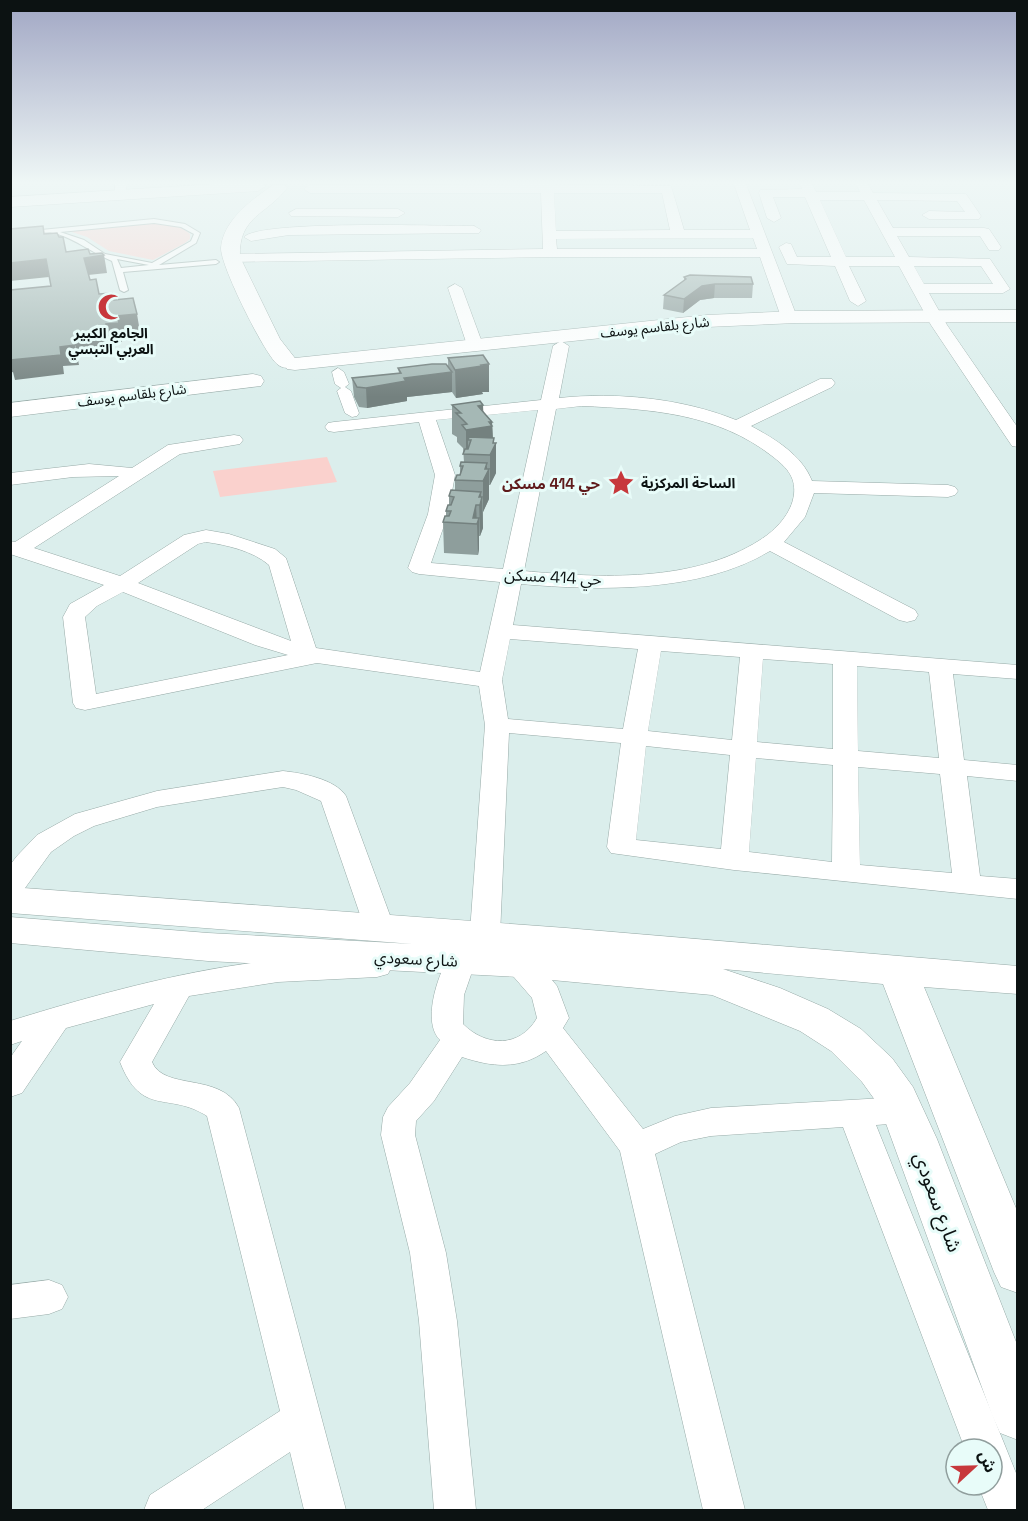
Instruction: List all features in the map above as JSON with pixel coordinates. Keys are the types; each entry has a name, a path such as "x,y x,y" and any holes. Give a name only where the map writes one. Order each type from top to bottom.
{"main road":[{"path":"226,255 222,280 253,366 264,363 288,374"},
{"path":"224,260 288,374"},
{"name":"شارع بلقاسم يوسف","path":"288,374 341,382 561,346 741,328 1017,316"},
{"name":"شارع بلقاسم يوسف","path":"288,374 475,345 707,321 789,317 936,320 1017,325"},
{"name":"شارع بلقاسم يوسف","path":"10,400 219,375 253,366"},
{"name":"شارع بلقاسم يوسف","path":"10,410 253,366"},
{"name":"شارع سعودي","path":"10,900 380,929 473,948 520,963 715,981 814,1020 846,1040 877,1070 898,1099 1017,1415"},
{"name":"شارع سعودي","path":"10,930 208,947 473,948 815,963 1017,980"},
{"path":"814,1020 805,997 806,977 815,963"},
{"path":"898,971 1017,1272"}],"street":[{"path":"224,260 474,255"},
{"path":"766,255 789,317"},
{"path":"789,255 792,261 985,262 1003,289 919,288"},
{"path":"838,255 858,301"},
{"path":"900,255 936,320 1017,442"},
{"path":"455,288 475,345"},
{"path":"520,963 546,994 553,1017 548,1031 530,1046 505,1054 487,1053 470,1048 456,1040 447,1028 449,995 473,948 497,725 490,680 561,346"},
{"path":"341,382 355,418"},
{"path":"738,426 826,383"},
{"path":"334,427 355,418 426,416 550,402 582,400 654,404 686,409 758,435 793,463 806,487 948,491"},
{"name":"حي 414 مسكن","path":"426,416 445,475 440,505 419,568 575,580 662,578 720,565 750,554 770,543 788,529 802,502 806,487"},
{"path":"14,548 175,449 234,440"},
{"path":"10,479 99,470 135,474"},
{"path":"206,536 222,538 274,555 279,562 311,655 85,703 74,617 78,609 89,601 122,584 191,538 206,536"},
{"path":"770,543 907,615"},
{"path":"14,548 122,584 263,640 311,655 490,680"},
{"path":"501,631 1017,672"},
{"path":"651,643 634,737 621,847 846,873 1017,889"},
{"path":"734,861 752,651"},
{"path":"845,658 846,873"},
{"path":"940,666 966,885"},
{"path":"497,725 1017,773"},
{"path":"10,888 27,861 48,840 75,825 123,807 173,796 277,779 297,781 333,796 380,929"},
{"path":"10,1032 179,987 246,974 473,948"},
{"path":"179,987 136,1062 139,1074 158,1089 205,1098 222,1108 325,1510"},
{"path":"10,1084 56,1018"},
{"path":"548,1031 624,1128 636,1147 724,1510"},
{"path":"455,1510 428,1253 398,1136 400,1117 422,1092 456,1040"},
{"path":"636,1147 675,1130 711,1122 902,1110"},
{"path":"854,1113 981,1437"},
{"path":"10,1302 49,1297"},
{"path":"165,1510 302,1420"},
{"path":"1004,1495 1010,1510"}],"lane":[{"path":"103,255 114,260 124,290"},
{"path":"108,255 153,266 172,255"},
{"path":"119,270 224,260"}],"shaded area":[{"path":"128,255 162,255 153,260"},
{"path":"327,457 337,482 220,497 213,471"}],"building":[{"path":"10,255 104,255 84,258 90,280 96,279 99,294 112,293 114,300 133,298 137,314 117,316 119,323 106,324 108,333 74,337 75,345 60,347 61,355 10,360 10,290 51,286 46,259 10,263"},
{"path":"690,275 751,277 753,284 702,286 684,299 664,295 686,279 684,277"},
{"path":"483,355 489,364 455,370 448,358"},
{"path":"446,364 452,372 404,378 406,381 366,388 357,387 352,378 401,373 398,368"},
{"path":"480,401 483,405 478,406 492,422 489,422 492,426 466,430 462,425 467,424 456,413 461,413 452,405"},
{"path":"469,437 494,438 493,443 496,443 490,455 463,454 465,449 468,449 471,440 468,440"},
{"path":"461,462 487,463 485,469 489,469 483,481 455,480 457,475 460,475 463,466 460,466"},
{"path":"451,490 481,492 480,505 476,505 473,518 479,518 477,524 443,522 445,516 449,516 451,511 446,511 454,497 449,496"}],"place":[{"name":"الجامع الكبير العربي التبسي","path":"111,307"},
{"name":"الساحة المركزية","path":"621,483"}],"district":[{"name":"حي 414 مسكن","path":"551,483"}]}
